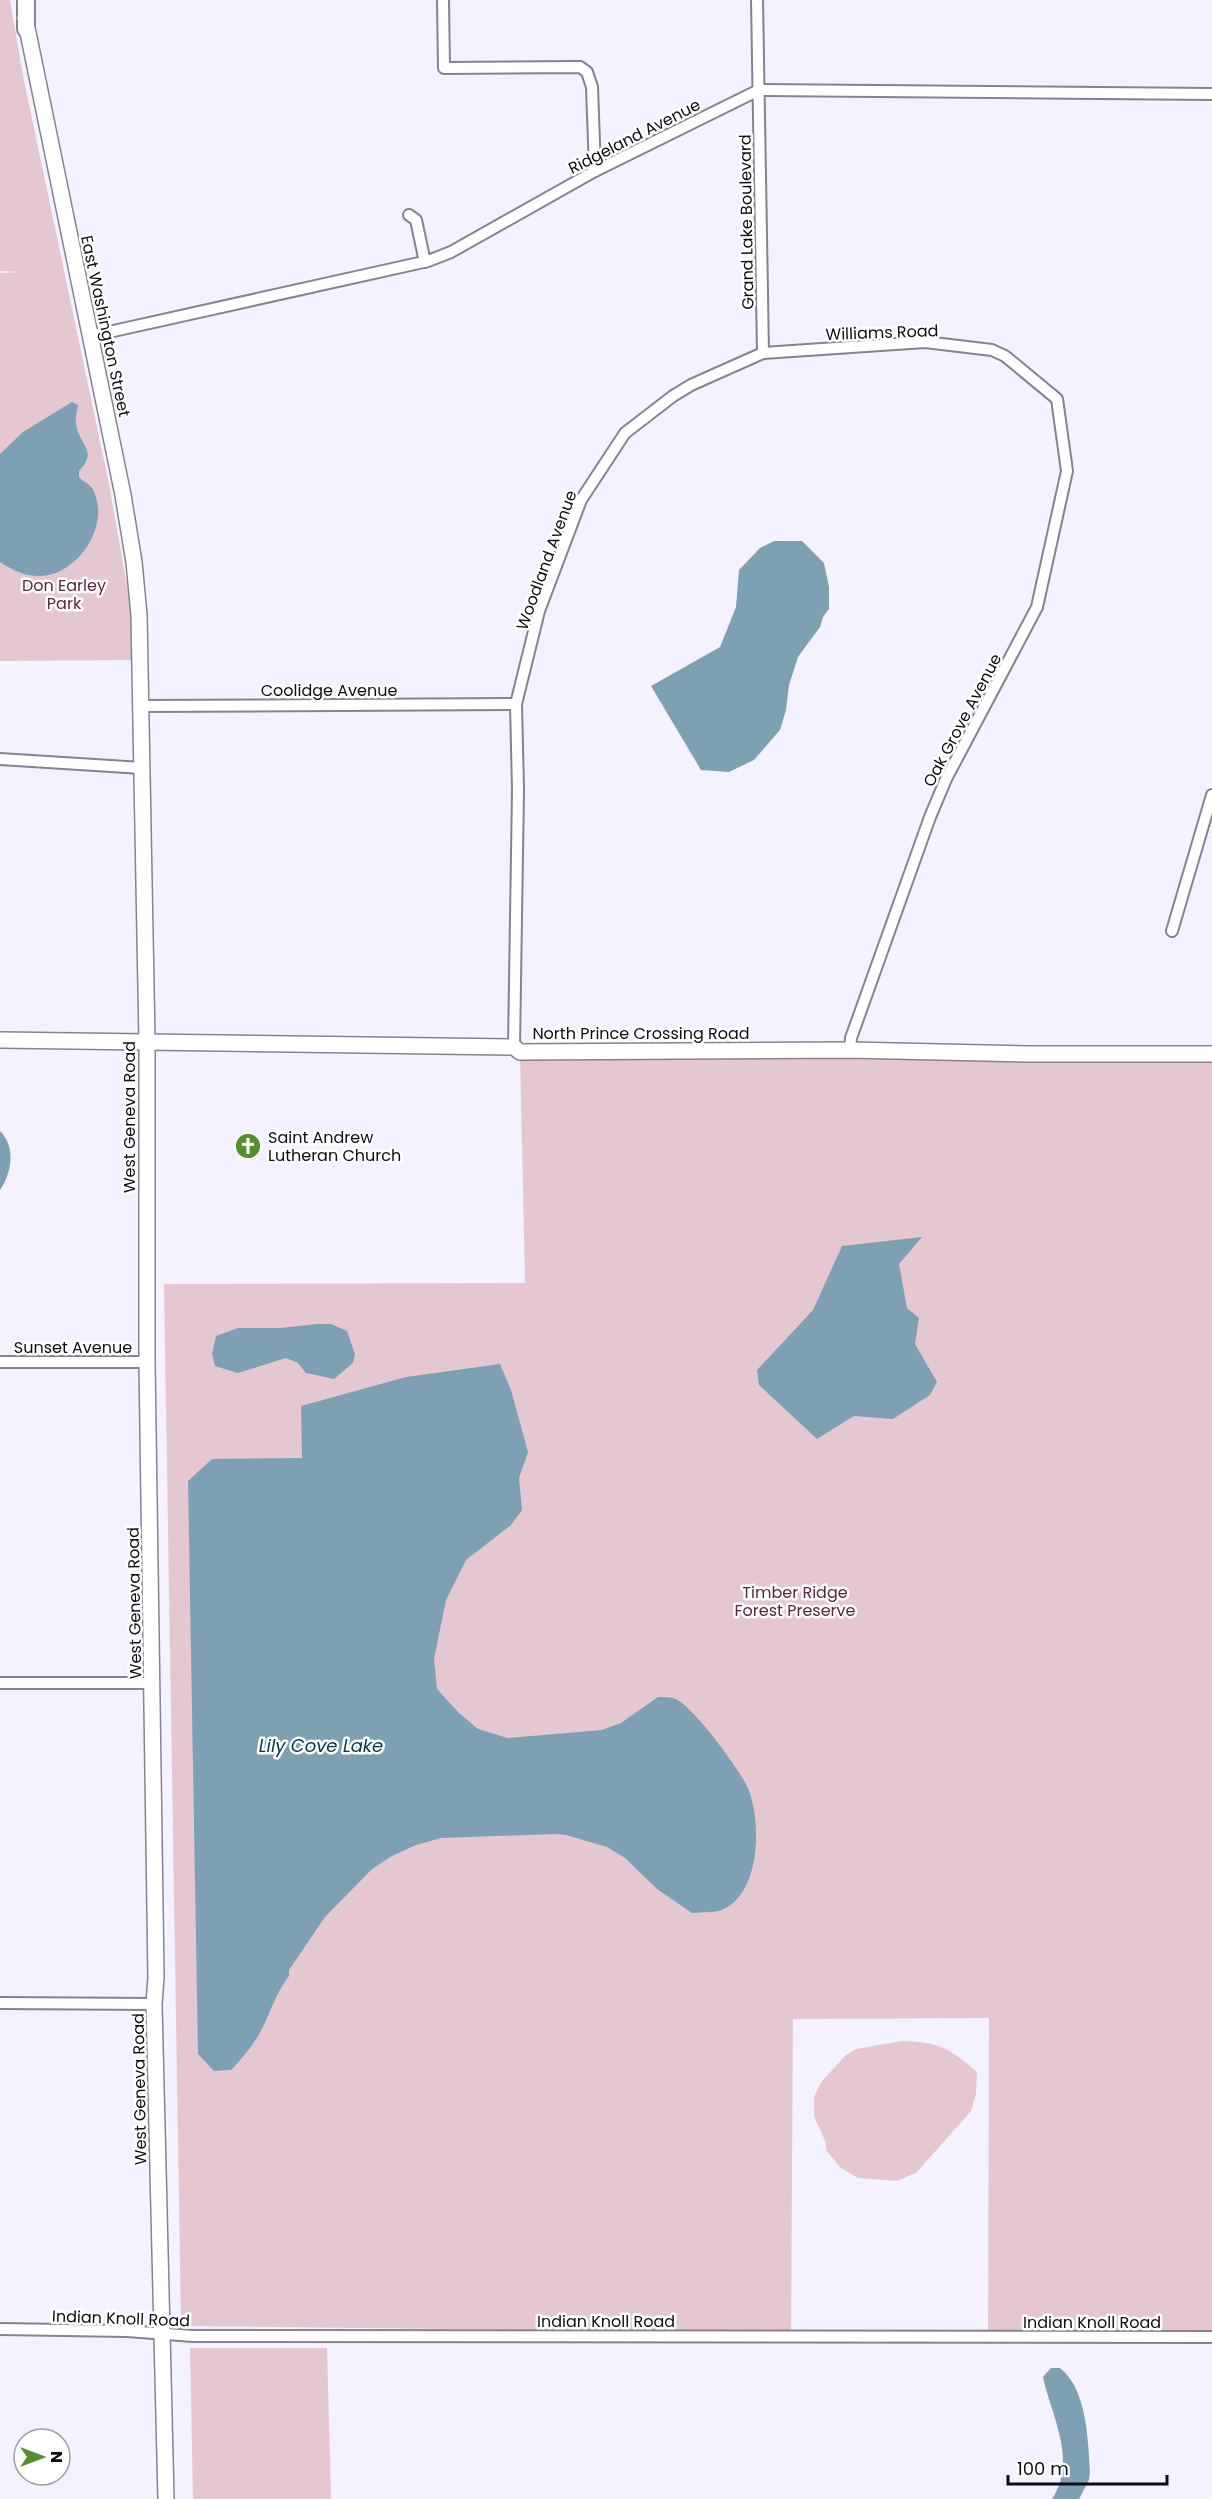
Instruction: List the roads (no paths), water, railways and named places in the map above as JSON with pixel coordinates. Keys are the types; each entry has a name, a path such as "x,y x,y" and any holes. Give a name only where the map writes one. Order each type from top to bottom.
{"main road":[{"path":"24,0 26,28"},
{"name":"East Washington Street","path":"26,28 129,522 139,615 141,706"},
{"name":"West Geneva Road","path":"141,706 147,1042 147,1362 156,1977 154,2004 166,2499"},
{"name":"North Prince Crossing Road","path":"0,1040 514,1047 520,1052 850,1050 1029,1054 1212,1054"}],"street":[{"path":"443,0 444,68 579,67 587,72 592,87 596,171"},
{"name":"Grand Lake Boulevard","path":"757,0 763,353"},
{"name":"Ridgeland Avenue","path":"91,336 424,262 451,252 596,171 759,90 1212,94"},
{"path":"409,215 416,220 424,262"},
{"name":"Williams Road","path":"763,353 925,342 992,350 1005,356 1057,399"},
{"name":"Woodland Avenue","path":"514,1047 519,790 516,704 539,611 581,500 625,433 691,385 763,353"},
{"name":"Oak Grove Avenue","path":"850,1050 851,1038 930,817 946,779 1037,608 1067,471 1057,399"},
{"name":"Coolidge Avenue","path":"141,706 516,704"},
{"path":"0,759 142,768"},
{"path":"1172,932 1212,795"},
{"name":"Sunset Avenue","path":"0,1362 147,1362"},
{"path":"0,1683 152,1683"},
{"path":"0,2003 154,2004"},
{"name":"Indian Knoll Road","path":"0,2329 193,2336 1212,2337"}],"water":[{"path":"72,402 78,405 76,424 88,453 85,464 79,471 79,477 92,488 97,502 98,517 94,532 88,546 66,568 53,574 39,576 23,574 0,562 0,454 23,432"},
{"path":"774,541 802,541 824,563 829,587 829,609 820,627 798,657 789,685 786,710 780,730 754,760 729,772 701,770 651,686 720,647 736,607 739,570 760,548"},
{"path":"0,1131 8,1144 10,1160 7,1175 0,1190"},
{"path":"922,1237 899,1264 907,1308 919,1318 915,1344 937,1382 930,1395 893,1419 854,1416 817,1439 759,1385 757,1370 813,1310 842,1246"},
{"path":"331,1324 347,1331 355,1354 353,1363 334,1379 306,1373 298,1363 286,1358 238,1373 215,1366 212,1354 216,1336 238,1328 280,1328"},
{"name":"Lily Cove Lake","path":"500,1364 511,1390 528,1452 519,1478 522,1510 511,1525 466,1560 446,1600 434,1659 437,1689 459,1713 478,1729 508,1738 602,1730 621,1723 658,1697 676,1699 714,1738 746,1784 755,1814 756,1832 752,1870 746,1886 737,1900 724,1909 692,1913 657,1889 625,1858 607,1847 566,1835 441,1838 416,1845 390,1857 371,1870 325,1917 289,1970 289,1976 253,2044 231,2070 214,2071 198,2054 188,1481 212,1459 302,1458 301,1406 406,1377"},
{"path":"1051,2368 1060,2368 1069,2377 1081,2402 1084,2416 1090,2472 1089,2480 1079,2499 1052,2499 1063,2469 1063,2454 1043,2377"}],"place":[{"name":"Saint Andrew Lutheran Church","path":"248,1146"}],"park label":[{"name":"Don Earley Park","path":"64,594"},
{"name":"Timber Ridge Forest Preserve","path":"795,1601"}]}
